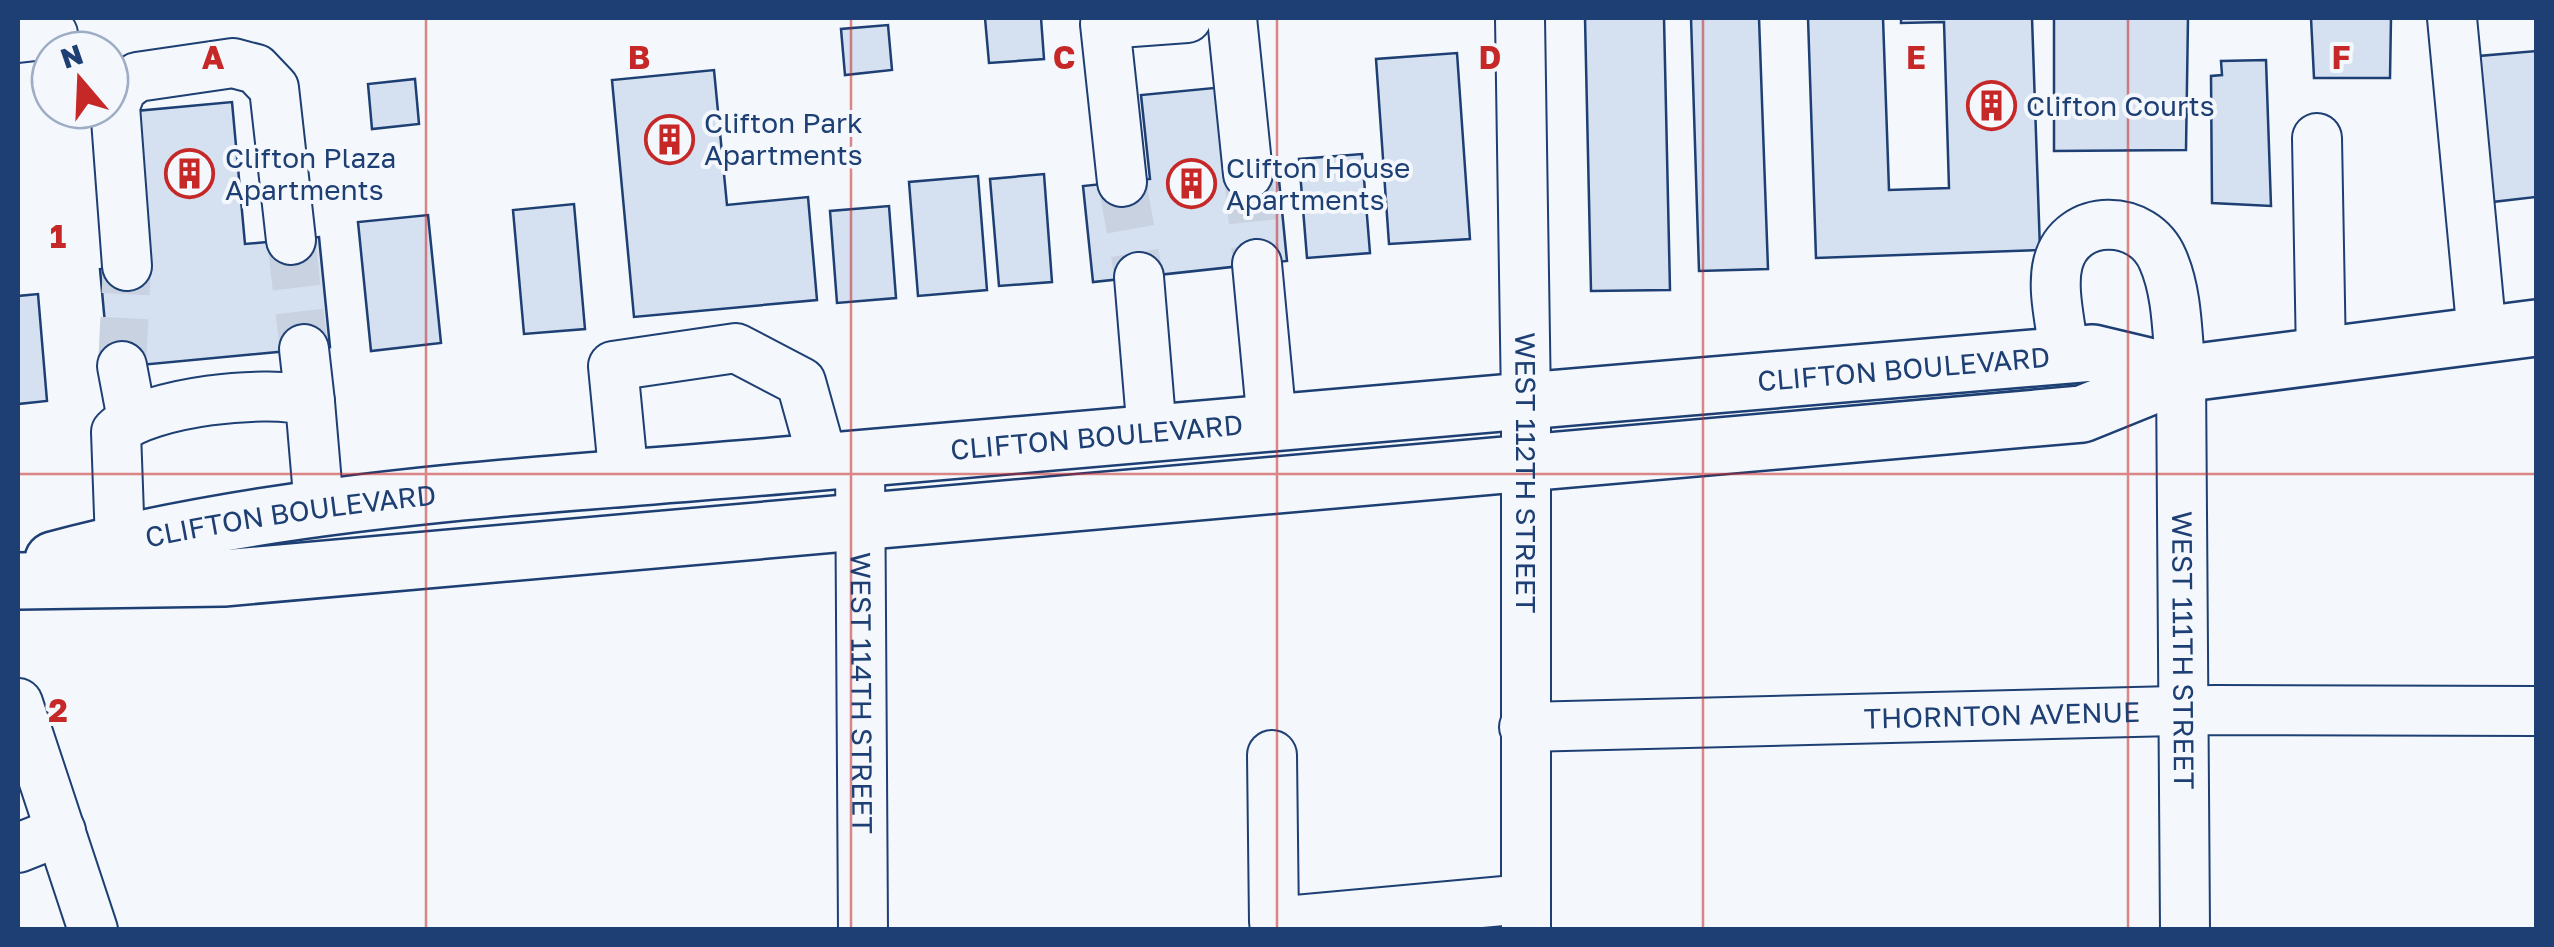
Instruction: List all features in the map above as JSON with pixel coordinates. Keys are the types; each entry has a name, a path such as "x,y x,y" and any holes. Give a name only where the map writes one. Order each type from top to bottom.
{"main road":[{"name":"CLIFTON BOULEVARD","path":"18,580 223,578 860,518 2082,414 2181,374 2536,328"},
{"name":"CLIFTON BOULEVARD","path":"18,570 218,520 319,507 2093,353 2181,374"}],"street":[{"path":"1122,182 1105,24 1187,18"},
{"path":"1232,18 1248,174"},
{"name":"WEST 112TH STREET","path":"1520,18 1526,402 1526,914"},
{"path":"2452,18 2482,335"},
{"path":"127,266 116,106 122,88 137,77 232,63 267,76 274,88 291,240"},
{"path":"2316,138 2320,356"},
{"name":"WEST 111TH STREET","path":"2064,356 2056,268 2064,247 2087,227 2118,223 2140,233 2162,256 2173,295 2181,374 2185,930"},
{"path":"1257,264 1272,423"},
{"path":"1139,276 1152,433"},
{"name":"WEST 114TH STREET","path":"624,480 612,366 736,348 801,382 842,460 860,518 863,930"},
{"path":"304,349 319,507"},
{"path":"122,366 132,419"},
{"path":"120,542 113,442 116,432 132,419 172,407 214,402 299,398 310,402"},
{"name":"THORNTON AVENUE","path":"1524,727 2185,711 2536,711"},
{"path":"21,726 39,840 93,930"},
{"path":"1272,755 1274,922 1526,914"}],"building":[{"path":"985,18 1041,18 1044,59 989,63"},
{"path":"1585,18 1664,18 1670,290 1591,291"},
{"path":"1691,18 1759,18 1768,269 1699,271"},
{"name":"Clifton Courts","path":"1808,18 1883,18 1889,190 1949,188 1944,22 1901,23 1901,18 2032,18 2040,250 1816,258"},
{"path":"2054,18 2188,18 2186,150 2054,151"},
{"path":"2311,18 2391,18 2390,78 2314,78"},
{"path":"888,25 892,70 845,75 841,29"},
{"path":"2536,51 2536,197 2492,202 2479,56"},
{"path":"1457,53 1470,239 1389,244 1376,59"},
{"path":"2266,60 2271,206 2212,203 2211,76 2222,75 2221,61"},
{"name":"Clifton Park Apartments","path":"714,70 727,205 808,197 817,300 634,317 612,80"},
{"path":"415,79 419,124 372,129 368,84"},
{"name":"Clifton House Apartments","path":"1224,87 1233,175 1278,170 1287,261 1093,282 1083,186 1150,179 1141,95"},
{"name":"Clifton Plaza Apartments","path":"232,102 245,244 319,237 330,347 109,368 100,269 150,264 136,111"},
{"path":"1362,154 1370,253 1307,258 1299,159"},
{"path":"1044,174 1052,282 999,286 990,179"},
{"path":"978,176 987,290 918,296 909,182"},
{"path":"574,204 585,329 524,334 513,210"},
{"path":"889,206 896,298 837,303 830,211"},
{"path":"428,215 441,343 371,351 358,222"},
{"path":"38,294 47,401 18,404 18,296"}],"tunnel":[{"path":"1248,174 1257,264"},
{"path":"1122,182 1139,277"},
{"path":"291,240 304,349"},
{"path":"122,366 127,266"}],"place":[{"name":"Clifton Courts","path":"1991,106"},
{"name":"Clifton Park Apartments","path":"669,139"},
{"name":"Clifton Plaza Apartments","path":"190,174"},
{"name":"Clifton House Apartments","path":"1191,184"}]}
